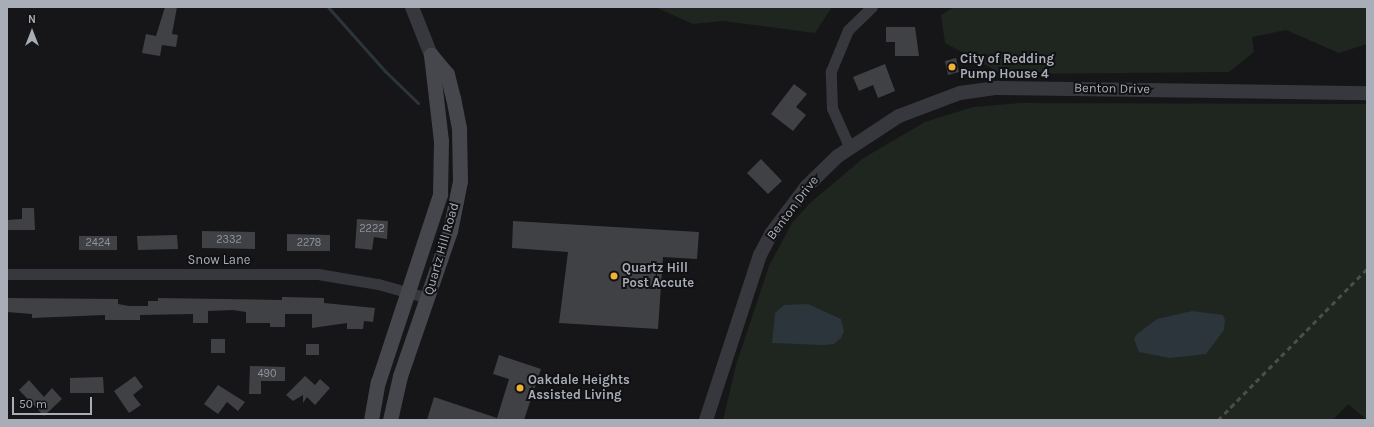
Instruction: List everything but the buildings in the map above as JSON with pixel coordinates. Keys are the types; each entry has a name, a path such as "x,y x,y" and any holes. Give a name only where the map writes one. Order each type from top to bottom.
{"main road":[{"name":"Quartz Hill Road","path":"370,420 378,382 440,194 441,141 431,55"},
{"name":"Quartz Hill Road","path":"390,420 398,381 428,298 454,214 460,169 459,128 449,80 431,55"}],"street":[{"name":"Quartz Hill Road","path":"412,7 431,55"},
{"path":"849,146 832,108 832,71 848,30 872,7"},
{"name":"Benton Drive","path":"706,420 760,254 806,186 849,146 899,116 930,102 997,88 1367,93"},
{"name":"Snow Lane","path":"7,274 318,274 407,292 428,298"}],"shaded area":[{"path":"655,7 832,7 815,33 723,21 693,24"},
{"path":"954,7 1367,7 1367,44 1339,53 1286,30 1252,37 1254,52 1229,72 1002,74 945,43 941,15"},
{"path":"1020,103 1367,104 1367,420 1348,404 1333,420 723,420 736,365 769,266 792,223 809,204 862,159 925,122 973,107"},
{"path":"808,304 841,319 844,331 841,338 834,344 824,345 772,343 775,313 784,305"},
{"path":"1192,311 1223,315 1225,320 1224,330 1206,354 1170,358 1139,352 1134,339 1137,334 1157,319"}],"waterway":[{"path":"328,7 385,71 418,103"}],"railway":[{"path":"1218,420 1367,269"}],"place":[{"name":"City of Redding Pump House 4","path":"952,67"},
{"name":"Quartz Hill Post Accute","path":"614,276"},
{"name":"Oakdale Heights Assisted Living","path":"520,388"}]}
